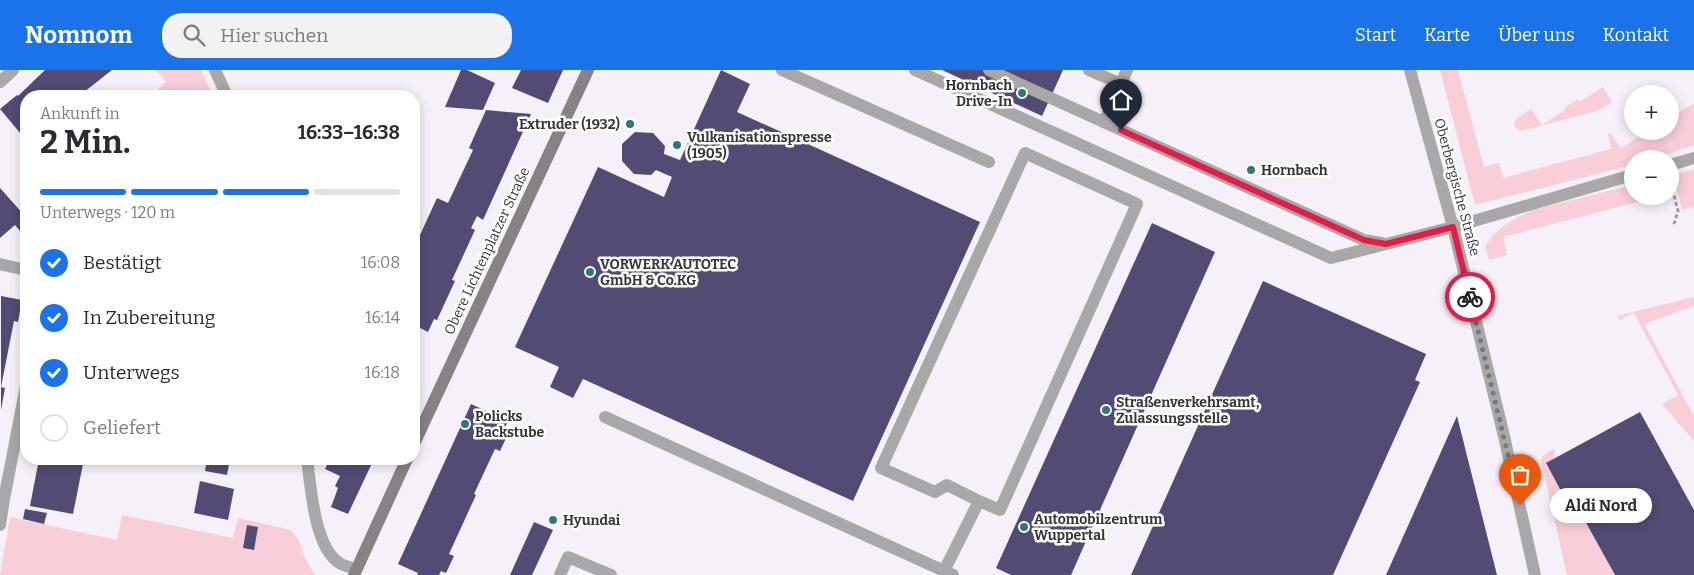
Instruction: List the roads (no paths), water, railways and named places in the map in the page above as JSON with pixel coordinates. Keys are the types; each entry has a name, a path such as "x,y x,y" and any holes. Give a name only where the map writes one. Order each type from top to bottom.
{"main road":[{"name":"Obere Lichtenplatzer Straße","path":"420,431 588,70"},
{"path":"355,572 404,465"}],"street":[{"path":"0,82 13,70"},
{"path":"215,70 224,90"},
{"path":"782,70 989,162"},
{"path":"915,70 1331,258 1453,227 1624,178"},
{"path":"989,70 1364,240 1386,244"},
{"path":"1089,70 1121,84"},
{"path":"1104,122 1128,70"},
{"name":"Oberbergische Straße","path":"1410,70 1453,227 1504,436 1535,575"},
{"path":"1025,152 1137,204 1000,510 979,501 946,485 935,492 882,468 1025,152"},
{"path":"1679,162 1694,158"},
{"path":"0,264 20,269"},
{"path":"0,525 2,499 20,414"},
{"path":"605,417 948,573 979,501"},
{"path":"308,465 322,543 338,562 355,572"},
{"path":"560,575 568,557 611,575"}],"place":[{"name":"Hornbach Drive-In","path":"1022,93"},
{"name":"Extruder (1932)","path":"630,124"},
{"name":"Vulkanisationspresse (1905)","path":"677,145"},
{"name":"Hornbach","path":"1251,170"},
{"name":"VORWERK AUTOTEC GmbH & Co.KG","path":"590,272"},
{"name":"Straßenverkehrsamt, Zulassungsstelle","path":"1106,410"},
{"name":"Policks Backstube","path":"465,424"},
{"name":"Aldi Nord","path":"1520,505"},
{"name":"Hyundai","path":"553,520"},
{"name":"Automobilzentrum Wuppertal","path":"1024,527"}]}
